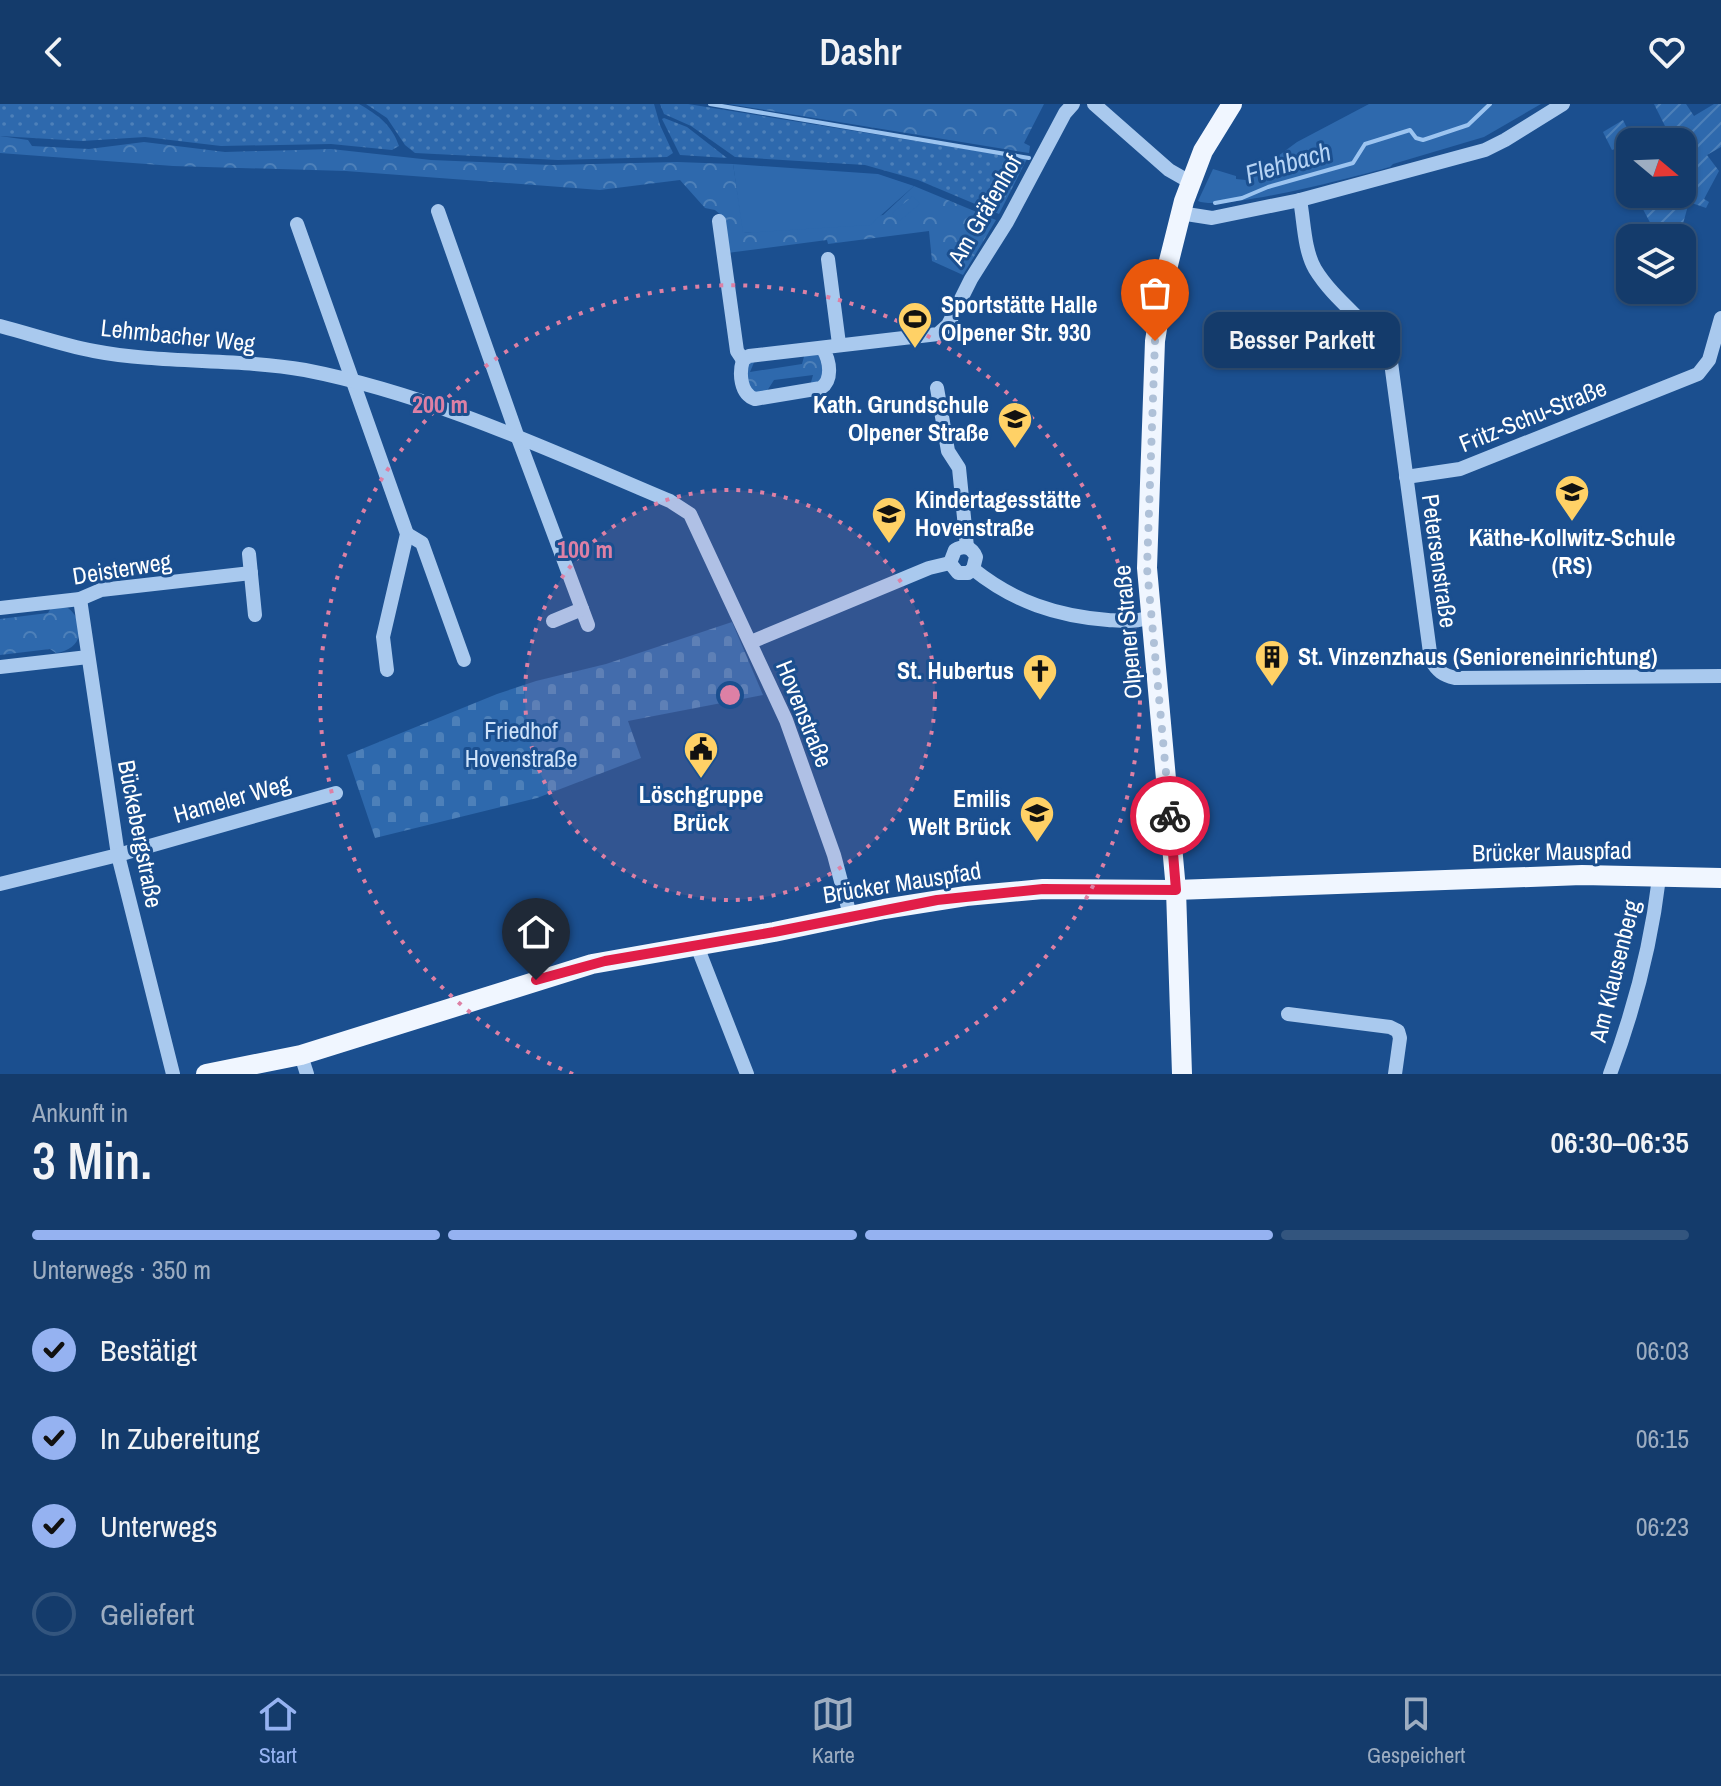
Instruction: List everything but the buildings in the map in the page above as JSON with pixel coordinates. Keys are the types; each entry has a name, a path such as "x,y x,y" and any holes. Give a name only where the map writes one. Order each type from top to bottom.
{"main road":[{"name":"Olpener Straße","path":"1182,1074 1176,890 1147,568 1155,341 1180,213 1190,182 1203,151 1232,104"},
{"name":"Brücker Mauspfad","path":"206,1074 304,1064 582,966 937,900 1003,892 1084,888 1176,890 1582,875 1721,878"}],"street":[{"name":"Am Gräfenhof","path":"743,360 749,356 817,347 823,349 839,344 938,334 948,325 971,279 1073,104"},
{"path":"1094,104 1169,170 1190,182"},
{"path":"1180,213 1212,218 1300,200 1485,150 1563,104"},
{"name":"Petersenstraße","path":"1300,200 1314,267 1378,337 1390,355 1431,660 1436,669 1444,676 1721,676"},
{"path":"438,211 588,625"},
{"path":"719,221 737,351 743,360 743,391 747,397 755,399 821,388 827,384 829,377 827,356 823,349"},
{"path":"297,224 407,534 383,637 387,670"},
{"path":"828,259 839,344"},
{"name":"Fritz-Schu-Straße","path":"1406,477 1460,469 1698,374 1707,366 1721,318"},
{"name":"Lehmbacher Weg","path":"0,326 95,351 302,370 353,381 429,402 670,501 690,514 751,642"},
{"path":"937,388 948,451 959,468 967,547 976,557 973,569 968,573 958,573 950,563"},
{"path":"407,534 422,543 464,660"},
{"name":"Hovenstraße","path":"850,915 834,855 790,733 751,642 921,571 950,563 955,550 967,547"},
{"path":"249,554 255,615"},
{"path":"973,569 994,586 1047,610 1116,621 1138,622 1151,616"},
{"name":"Deisterweg","path":"0,608 80,599 101,590 251,573"},
{"name":"Bückebergstraße","path":"80,599 118,855 173,1074"},
{"path":"553,621 582,609"},
{"path":"0,667 88,657"},
{"name":"Hameler Weg","path":"0,884 118,855 336,793"},
{"name":"Am Klausenberg","path":"1610,1074 1639,989 1659,878"},
{"path":"697,946 747,1074"},
{"path":"1288,1014 1390,1027 1398,1031 1400,1038 1395,1074"}],"green space":[{"path":"0,104 359,104 384,121 399,146 392,150 331,144 221,146 145,137 82,141 0,136"},
{"path":"366,104 654,104 673,153 667,157 558,160 415,153 405,145 387,118"},
{"path":"660,104 688,104 1027,159 999,214 918,180 865,165 735,157 691,126 664,114"},
{"path":"728,104 1044,104 1024,143 1030,146 1029,153"},
{"path":"1369,104 1541,104 1484,137 1390,167 1322,185 1234,202 1198,201 1213,169 1246,180 1297,142"},
{"path":"1654,104 1686,104 1694,116 1714,104 1721,104 1721,147 1707,155 1719,171 1704,199 1709,202 1706,208 1696,204 1696,128 1666,128"},
{"path":"664,118 687,127 727,158 680,155"},
{"path":"1623,120 1627,128 1616,128 1616,148 1612,150 1603,132"},
{"path":"0,136 28,140 32,146 89,149 144,142 225,152 331,149 431,160 552,165 733,164 744,233 883,215 914,186 996,220 963,275 932,261 929,231 727,253 721,215 705,208 680,180 600,190 346,171 173,166 0,153"},
{"path":"733,164 878,174 914,186 870,225 743,233"},
{"path":"913,196 920,204 899,221 892,213"},
{"path":"1642,208 1687,208 1683,224 1651,224"},
{"path":"805,353 819,355 824,374 821,381 810,386 813,375 774,380 765,394 754,393 747,387 748,364 755,360 750,372 802,364"},
{"path":"52,606 68,608 78,621 79,635 72,647 56,653 50,649 0,655 0,619 48,613"},
{"name":"Friedhof Hovenstraße","path":"732,622 763,695 628,721 641,758 537,798 375,838 347,755 497,694 606,664"}],"waterway":[{"name":"Flehbach","path":"710,104 1029,158"},
{"name":"Flehbach","path":"1215,203 1242,198 1268,187 1353,163 1365,144 1410,130 1416,138 1423,140 1468,125 1490,104"}],"way so far":[{"path":"1155,341 1147,568 1170,816"}],"place":[{"name":"Besser Parkett","path":"1155,341"},
{"name":"Sportstätte Halle Olpener Str. 930","path":"915,350"},
{"name":"Kath. Grundschule Olpener Straße","path":"1015,450"},
{"name":"Käthe-Kollwitz-Schule (RS)","path":"1572,523"},
{"name":"Kindertagesstätte Hovenstraße","path":"889,545"},
{"name":"St. Vinzenzhaus (Senioreneinrichtung)","path":"1272,688"},
{"name":"St. Hubertus","path":"1040,702"},
{"name":"Löschgruppe Brück","path":"701,780"},
{"name":"Emilis Welt Brück","path":"1037,844"}],"route":[{"path":"536,980 605,961 937,900 1043,889 1176,890 1170,816"}]}
